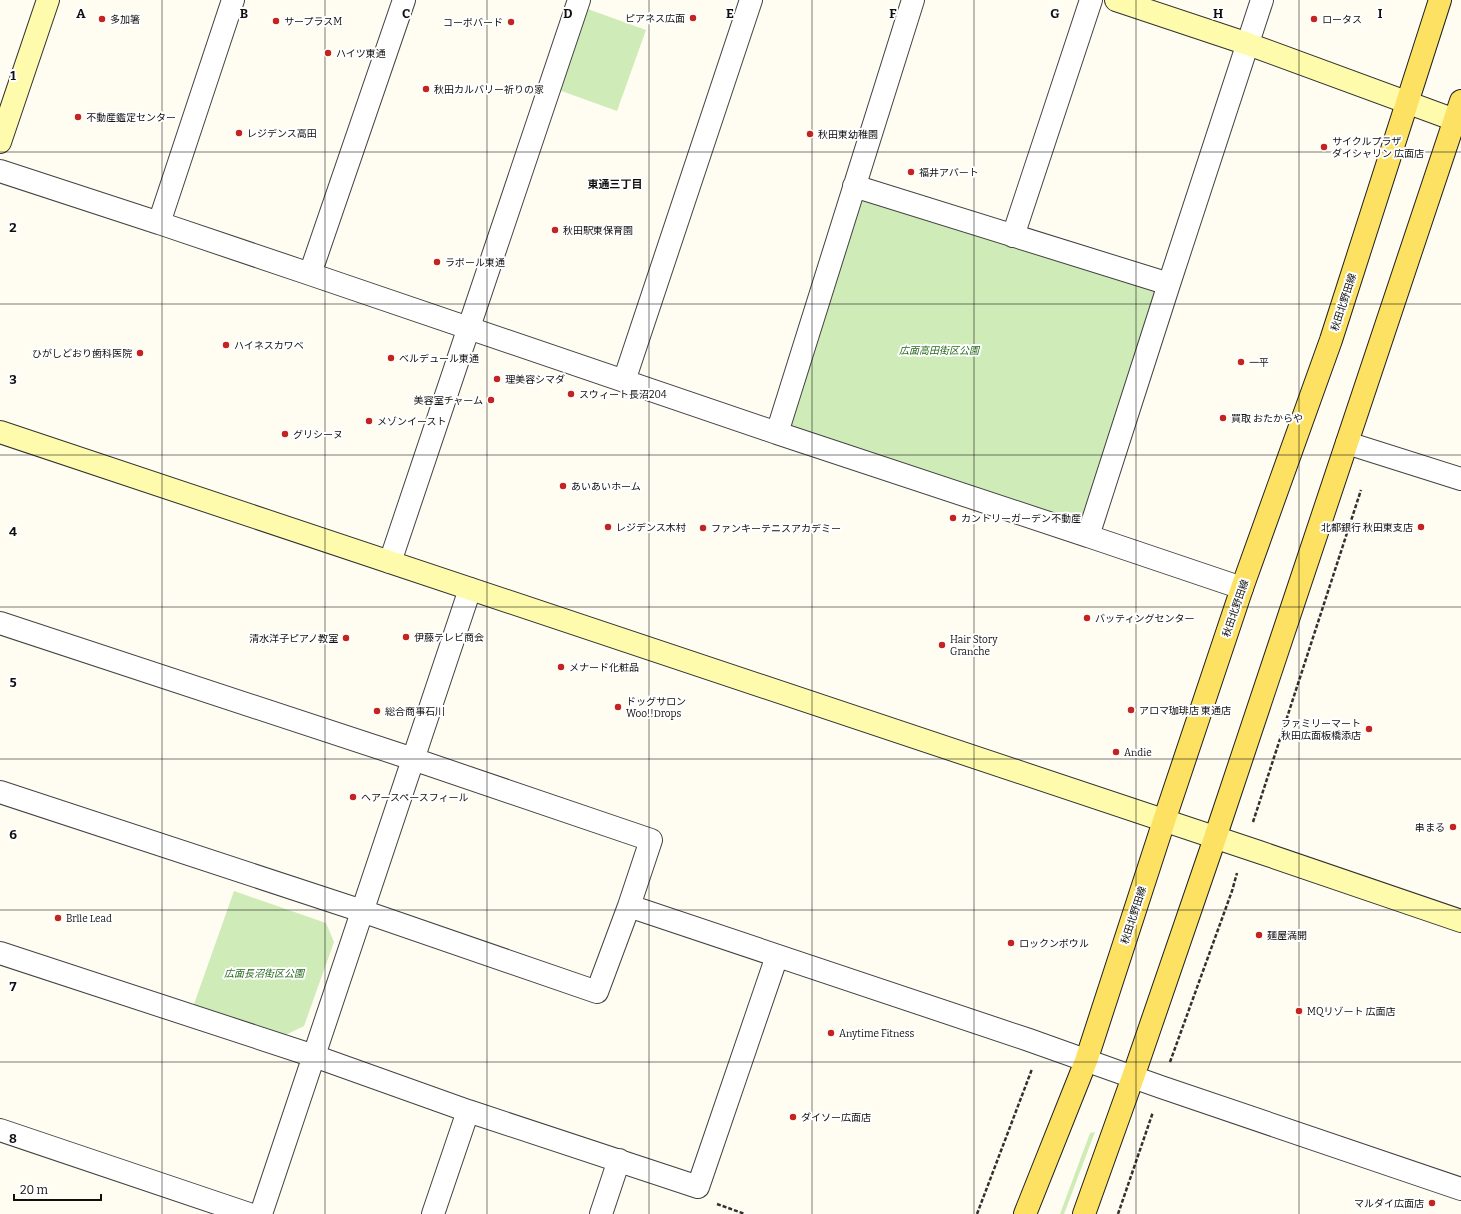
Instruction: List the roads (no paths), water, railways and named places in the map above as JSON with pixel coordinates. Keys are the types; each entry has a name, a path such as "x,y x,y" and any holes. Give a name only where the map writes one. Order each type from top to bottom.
{"main road":[{"name":"秋田北野田線","path":"1025,1214 1086,1061 1242,588 1331,340 1440,0"},
{"path":"1084,1214 1215,838 1294,599 1459,115"}],"street":[{"path":"159,223 233,0"},
{"path":"310,274 404,0"},
{"path":"390,562 579,0"},
{"path":"624,381 752,0"},
{"path":"777,433 913,0"},
{"path":"1013,236 1091,0"},
{"path":"1116,0 1248,44 1407,103 1459,115"},
{"path":"1088,536 1262,0"},
{"path":"0,142 44,1"},
{"path":"0,171 159,223 777,433 1242,588"},
{"path":"854,186 1169,284"},
{"path":"0,432 1461,921"},
{"path":"1347,444 1461,479"},
{"path":"261,1214 470,589"},
{"path":"0,623 413,759 651,840 629,906 597,992 362,911 0,792"},
{"path":"629,906 1461,1189"},
{"path":"0,953 314,1056 468,1111 698,1187 777,956"},
{"path":"433,1214 468,1111"},
{"path":"0,1130 249,1214"},
{"path":"601,1214 619,1160"}],"place":[{"name":"ピアネス広面","path":"693,18"},
{"name":"多加箸","path":"102,19"},
{"name":"ロータス","path":"1314,19"},
{"name":"サープラスM","path":"276,21"},
{"name":"コーポバード","path":"511,22"},
{"name":"ハイツ東通","path":"328,53"},
{"name":"秋田カルバリー祈りの家","path":"426,89"},
{"name":"不動産鑑定センター","path":"78,117"},
{"name":"レジデンス高田","path":"239,133"},
{"name":"秋田東幼稚園","path":"810,134"},
{"name":"サイクルプラザ ダイシャリン 広面店","path":"1324,147"},
{"name":"福井アパート","path":"911,172"},
{"name":"秋田駅東保育園","path":"555,230"},
{"name":"ラポール東通","path":"437,262"},
{"name":"ハイネスカワベ","path":"226,345"},
{"name":"ひがしどおり歯科医院","path":"140,353"},
{"name":"ベルデュール東通","path":"391,358"},
{"name":"一平","path":"1241,362"},
{"name":"理美容シマダ","path":"497,379"},
{"name":"スウィート長沼204","path":"571,394"},
{"name":"美容室チャーム","path":"491,400"},
{"name":"買取 おたからや","path":"1223,418"},
{"name":"メゾンイースト","path":"369,421"},
{"name":"グリシーヌ","path":"285,434"},
{"name":"あいあいホーム","path":"563,486"},
{"name":"カントリーガーデン不動産","path":"953,518"},
{"name":"レジデンス木村","path":"608,527"},
{"name":"北都銀行 秋田東支店","path":"1421,527"},
{"name":"ファンキーテニスアカデミー","path":"703,528"},
{"name":"バッティングセンター","path":"1087,618"},
{"name":"伊藤テレビ商会","path":"406,637"},
{"name":"清水洋子ピアノ教室","path":"346,638"},
{"name":"Hair Story Granche","path":"942,645"},
{"name":"メナード化粧品","path":"561,667"},
{"name":"ドッグサロン Woo!!Drops","path":"618,707"},
{"name":"アロマ珈琲店 東通店","path":"1131,710"},
{"name":"総合商事石川","path":"377,711"},
{"name":"ファミリーマート 秋田広面板橋添店","path":"1369,729"},
{"name":"Andie","path":"1116,752"},
{"name":"ヘアースペースフィール","path":"353,797"},
{"name":"串まる","path":"1453,827"},
{"name":"Brlle Lead","path":"58,918"},
{"name":"麺屋満開","path":"1259,935"},
{"name":"ロックンボウル","path":"1011,943"},
{"name":"MQリゾート 広面店","path":"1299,1011"},
{"name":"Anytime Fitness","path":"831,1033"},
{"name":"ダイソー広面店","path":"793,1117"},
{"name":"マルダイ広面店","path":"1432,1203"}],"district":[{"name":"東通三丁目","path":"615,184"}],"park label":[{"name":"広面高田街区公園","path":"939,350"},
{"name":"広面長沼街区公園","path":"264,973"}]}
